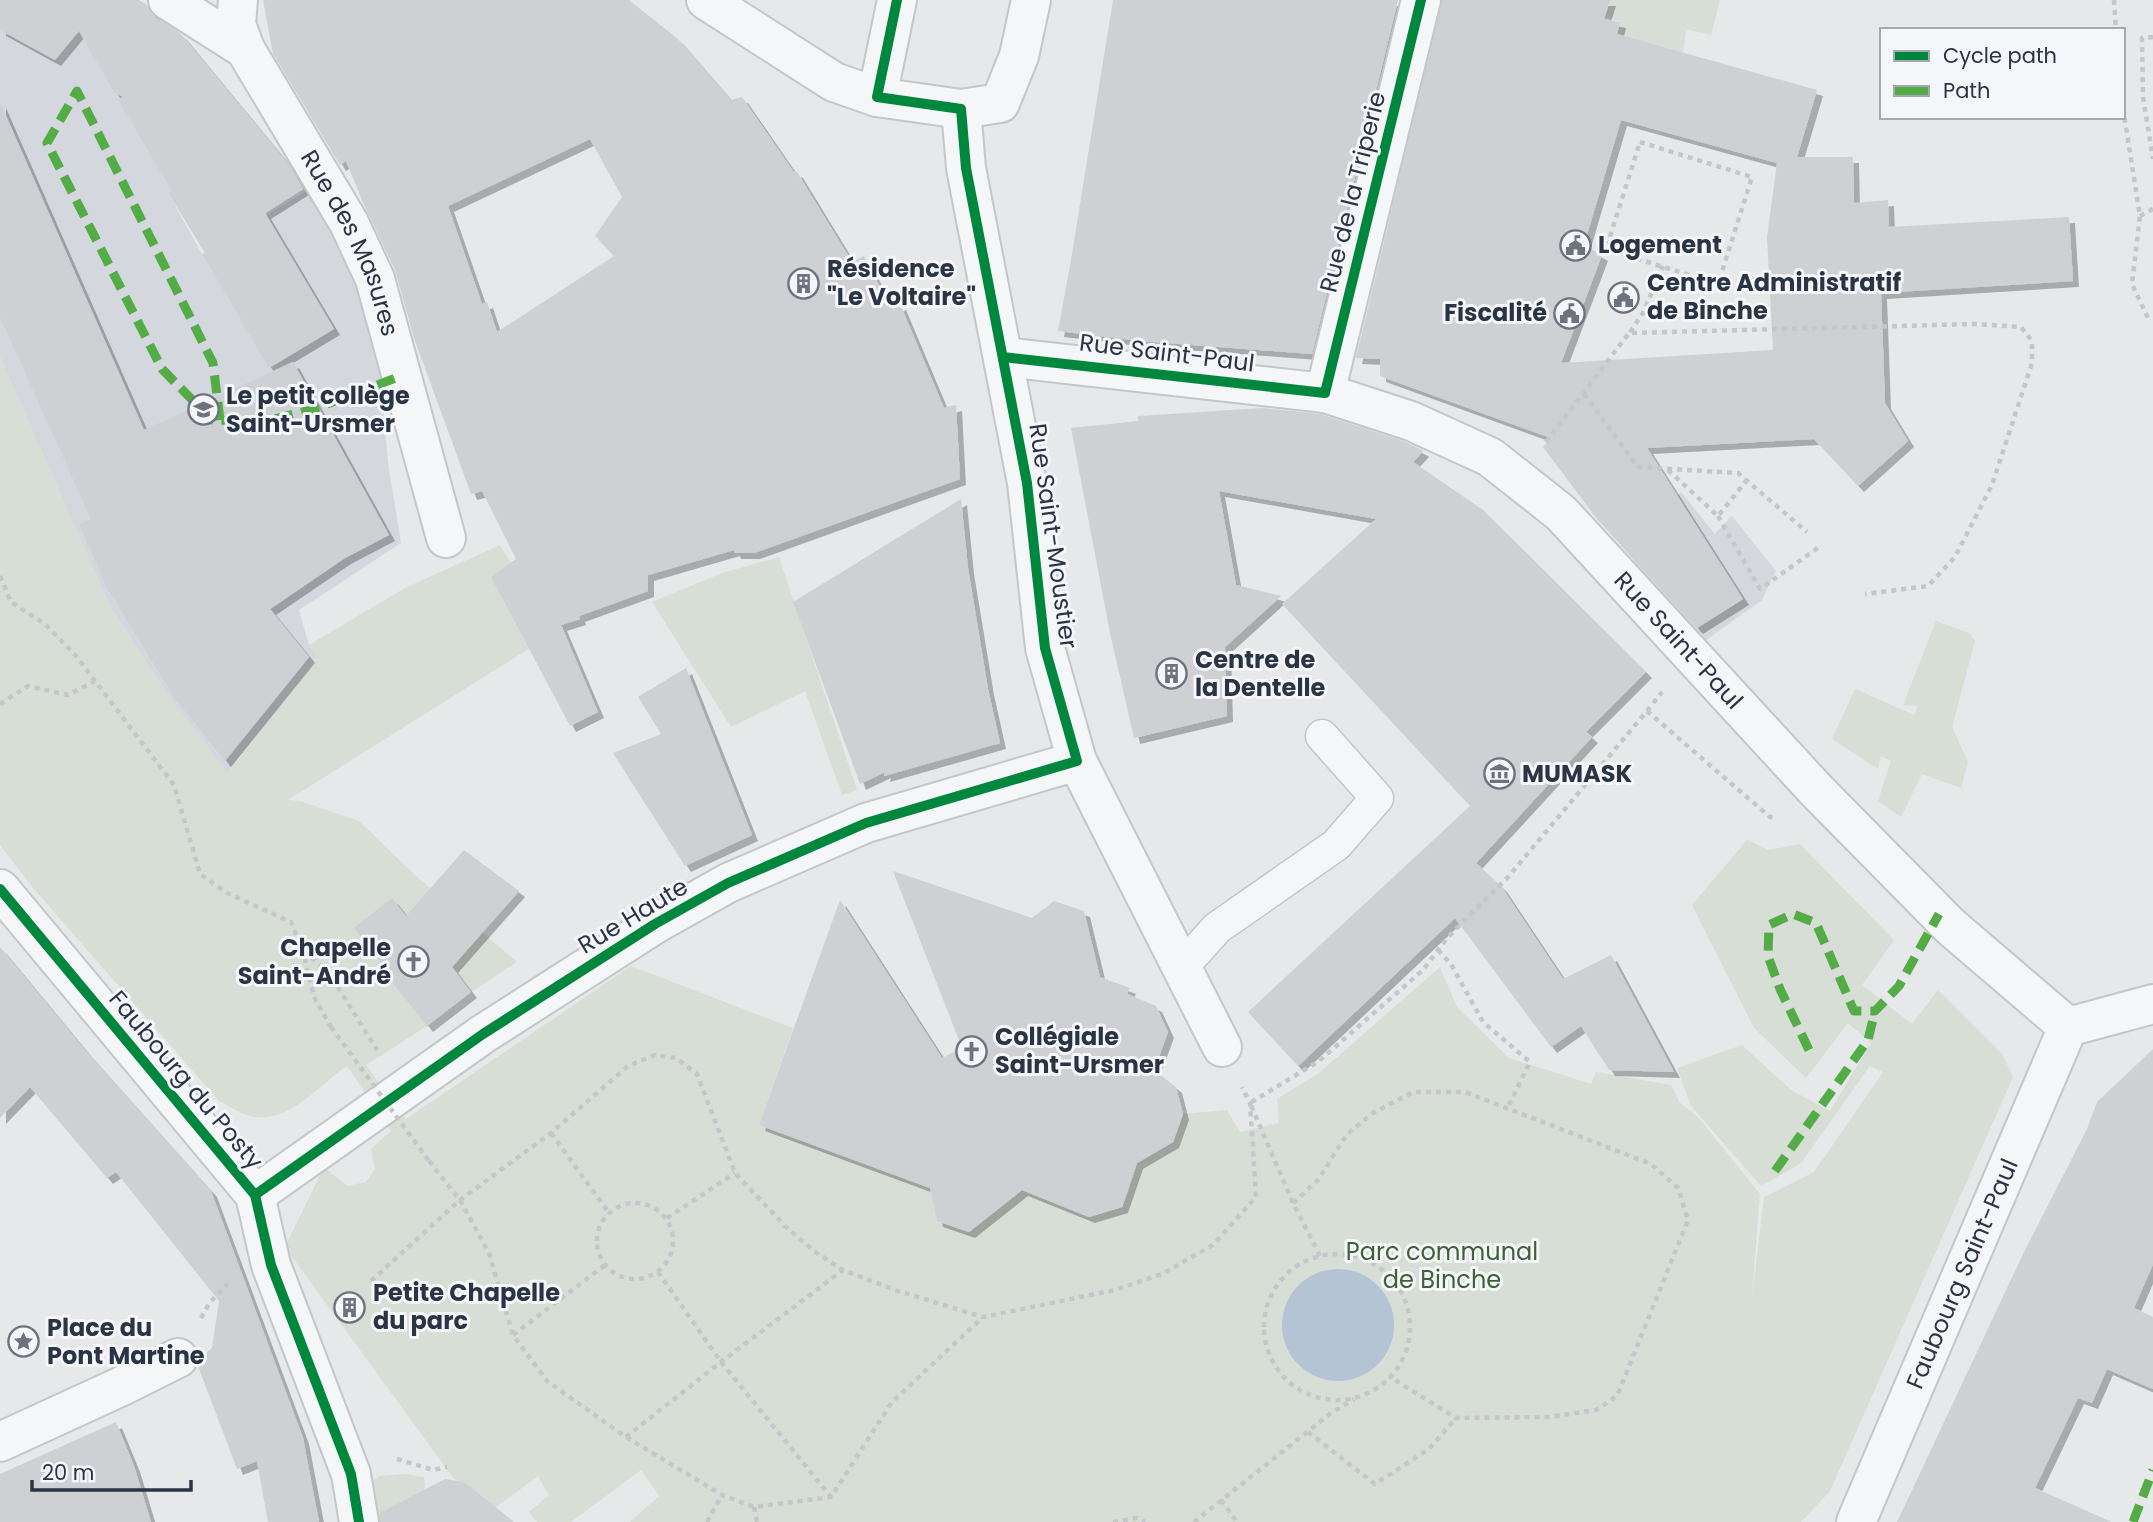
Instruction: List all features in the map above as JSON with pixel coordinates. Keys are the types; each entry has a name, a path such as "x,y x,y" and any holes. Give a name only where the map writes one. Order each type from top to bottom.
{"street":[{"name":"Rue des Masures","path":"168,0 245,49 349,223 375,279 446,538"},
{"path":"238,0 236,24 245,49"},
{"path":"706,0 834,82 877,97 961,109 1000,103 1020,56 1031,0"},
{"path":"877,97 897,0"},
{"name":"Rue de la Triperie","path":"1325,393 1420,0"},
{"name":"Rue Saint-Moustier","path":"961,109 966,169 1027,483 1045,648 1077,761 1222,1047"},
{"name":"Rue Saint-Paul","path":"1003,357 1325,393 1411,421 1490,457 1561,513 1815,789 1950,926 2068,1027"},
{"name":"Rue Haute","path":"255,1195 483,1034 655,924 728,883 866,823 1077,761"},
{"name":"Faubourg du Posty","path":"0,889 255,1195 271,1265 351,1474 359,1522"},
{"path":"2068,1027 2153,1004"},
{"name":"Faubourg Saint-Paul","path":"1856,1522 2068,1027"},
{"path":"0,1442 122,1387 178,1358"}],"lane":[{"path":"1182,967 1217,928 1336,845 1377,798 1322,736"}],"path":[{"path":"2114,0 2116,28"},
{"path":"2153,37 2142,38 2142,50 2143,97 2153,159"},
{"path":"2125,119 2140,216 2132,284 2148,318"},
{"path":"1640,142 1752,177 1718,284 1663,266 1606,248 1640,142"},
{"path":"2140,216 2153,209"},
{"path":"1517,478 1584,394 1643,313 1663,266"},
{"path":"1629,333 1975,324 2021,327 2032,341 2032,363 1992,485 1955,557 1928,586 1866,594"},
{"path":"1584,394 1638,467 1738,473 1807,532"},
{"path":"1667,469 1718,516 1760,589 1822,545"},
{"path":"1718,516 1747,480"},
{"path":"0,576 11,602 45,624 76,656 174,785 200,874 227,893 290,922 303,951 314,997 331,1027 460,1200 489,1253 513,1335 547,1381 626,1437 722,1495 754,1507 831,1497 892,1402 983,1317"},
{"path":"0,704 28,686 68,695 95,681"},
{"path":"1250,1103 1320,1061 1423,970 1438,950 1509,876 1647,711 1770,817 1787,821"},
{"path":"1438,950 1451,964 1482,1022 1530,1062 1507,1109"},
{"path":"303,951 329,973 380,1055"},
{"path":"1222,1047 1320,1256"},
{"path":"371,1281 460,1200 551,1133 628,1066 655,1055 676,1058 697,1073 735,1173 786,1227 814,1251 843,1270 895,1290 983,1317 1115,1290 1162,1273 1213,1245 1256,1197 1250,1103"},
{"path":"1293,1203 1318,1180 1347,1134 1373,1113 1413,1092 1465,1092 1651,1164 1678,1188 1688,1220 1617,1396 1596,1410 1550,1417 1456,1418 1390,1377"},
{"path":"551,1133 609,1213"},
{"path":"667,1217 735,1173"},
{"path":"630,1203 654,1208 667,1217 673,1238 672,1251 658,1272 636,1279 614,1273 605,1265 600,1255 598,1233 609,1213 630,1203"},
{"path":"1194,1522 1331,1413 1371,1392 1399,1366 1409,1343 1410,1319 1403,1295 1389,1275 1368,1261 1345,1254 1320,1256 1297,1265 1279,1282 1268,1301 1263,1324 1266,1347 1276,1368 1292,1385 1312,1396 1335,1401 1358,1397"},
{"path":"513,1335 605,1265"},
{"path":"626,1437 843,1270"},
{"path":"658,1272 721,1362 831,1497"},
{"path":"178,1358 210,1302 230,1282"},
{"path":"1308,1432 1375,1484 1429,1449 1456,1418"},
{"path":"707,1522 722,1495"},
{"path":"1221,1500 1237,1522"},
{"path":"754,1507 757,1522"},
{"path":"1113,1522 1136,1518 1145,1522"}],"shaded area":[{"name":"Le petit collège Saint-Ursmer","path":"0,0 139,0 168,20 188,44 198,160 168,193 202,254 308,190 361,279 379,356 388,463 401,543 299,610 309,645 317,658 227,773 165,691 109,604 0,357"},
{"path":"1681,492 1715,534 1732,516 1776,571 1762,600 1702,643 1621,545"}],"green space":[{"path":"1610,0 1720,0 1711,35 1686,29 1683,53 1614,47 1620,21 1605,17"},
{"name":"Parc communal de Binche","path":"0,357 109,604 165,691 227,773 317,659 309,645 405,588 500,545 552,634 288,800 300,801 359,821 416,876 517,962 471,992 427,1026 366,1065 406,1119 631,966 793,1028 759,1125 930,1188 937,1221 969,1232 1007,1184 1089,1217 1123,1207 1134,1175 1121,1159 1123,1155 1149,1156 1173,1142 1183,1114 1227,1110 1240,1132 1279,1123 1277,1099 1319,1073 1440,967 1457,1007 1509,1058 1591,1084 1596,1072 1671,1085 1680,1103 1698,1117 1760,1194 1752,1297 1764,1197 1814,1172 1883,1072 1870,1066 1801,1163 1761,1186 1691,1106 1677,1068 1742,1045 1791,1090 1830,1111 1871,1043 1848,1023 1806,1078 1754,1028 1692,905 1747,840 1769,850 1800,844 1894,940 1862,985 1912,1024 1938,990 2002,1054 2013,1077 1830,1491 1801,1522 630,1522 659,1496 641,1470 571,1522 537,1522 529,1512 549,1495 538,1476 492,1510 464,1483 454,1479 285,1247 324,1167 347,1186 366,1182 375,1169 371,1149 391,1131 347,1066 304,1100 280,1114 254,1117 219,1101 34,889 0,845"},
{"path":"779,557 857,790 842,795 805,691 731,727 652,602 722,573"},
{"path":"1936,621 1969,633 1975,641 1952,727 1968,762 1961,788 1922,774 1901,817 1878,801 1891,761 1881,756 1878,769 1832,739 1855,689 1914,715 1918,706 1903,705"},
{"path":"404,1474 424,1477 425,1488 418,1499 418,1522 376,1522 369,1483 380,1476"}],"water":[{"path":"1338,1269 1359,1273 1378,1285 1390,1304 1394,1325 1390,1346 1378,1365 1359,1377 1338,1381 1317,1377 1298,1365 1286,1346 1282,1325 1286,1304 1298,1285 1317,1273"}],"building":[{"path":"0,0 139,0 148,6 156,18 181,34 290,166 303,189 265,213 334,329 269,368 168,193 171,190 118,99 123,97 114,92 79,31 55,60 0,30"},
{"path":"263,0 629,0 678,39 731,100 742,97 793,171 797,172 852,262 864,256 891,309 900,304 944,408 956,405 960,479 754,553 735,553 734,550 648,575 648,591 561,625 598,712 570,726 491,577 516,559 482,491 471,494 414,338 395,270 346,161 340,165 273,54","holes":["590,139 622,197 595,236 614,256 497,332 487,302 482,304 448,206"]},
{"path":"1113,0 1398,0 1312,354 1140,341 1058,331"},
{"path":"1442,0 1610,0 1604,19 1620,22 1617,34 1817,90 1797,157 1853,157 1854,203 1888,200 1889,227 2069,217 2073,281 1881,293 1885,403 1908,441 1858,486 1814,439 1647,448 1743,599 1697,628 1597,519 1543,447 1551,438 1380,376 1380,359 1356,358","holes":["1621,120 1777,163 1767,237 1773,350 1561,363 1602,255 1584,245"]},
{"path":"0,102 144,430 293,362 389,535 345,558 270,609 309,657 225,761 174,697 107,588 79,524 91,519 0,317"},
{"path":"1262,408 1320,414 1403,441 1422,450 1413,462 1483,510 1646,672 1586,732 1592,737 1476,863 1501,886 1563,979 1611,955 1674,1072 1609,1070 1581,1026 1551,1047 1455,918 1298,1066 1248,1012 1470,806 1282,604 1376,519 1219,491 1236,585 1281,596 1225,647 1227,716 1134,738 1110,633 1071,428 1138,421 1138,416"},
{"path":"961,499 968,568 1000,743 884,776 885,772 860,784 793,602"},
{"path":"686,668 752,835 685,866 613,753 661,734 638,697"},
{"path":"464,850 519,891 452,967 471,992 427,1026 377,963 380,961 354,928 392,898 406,916"},
{"name":"Collégiale Saint-Ursmer","path":"893,871 1032,918 1054,901 1084,911 1100,977 1130,988 1127,994 1156,1006 1168,1032 1154,1070 1176,1087 1183,1114 1173,1142 1137,1163 1122,1207 1089,1217 1022,1190 969,1232 937,1221 930,1188 759,1125 840,900 942,1058 962,1048"},
{"path":"0,947 86,1051 211,1191 303,1438 319,1522 268,1522 257,1461 237,1469 198,1366 200,1358 212,1348 219,1301 116,1172 107,1178 30,1087 0,1118"},
{"path":"2153,1049 2153,1264 2134,1308 2153,1317 2153,1389 2107,1369 2092,1403 2078,1398 2035,1488 2112,1522 1897,1522 2024,1252 2087,1129 2097,1102"},
{"path":"116,1422 134,1466 151,1522 0,1522 0,1474"},
{"path":"445,1479 464,1482 514,1522 380,1522 380,1513"}],"marked path":[{"path":"220,420 213,363 77,91 47,143 162,369 212,420 267,421 314,409 401,376"},
{"path":"1809,1050 1780,989 1768,956 1769,925 1793,914 1816,923 1854,1011 1875,1011 1899,986 1939,914"},
{"path":"1775,1171 1868,1040 1875,1011"},
{"path":"2133,1522 2153,1470"}],"cycle path":[{"path":"255,1195 483,1034 655,924 728,883 866,823 1077,761 1045,648 1027,483 966,168 961,109 877,97 897,0"},
{"path":"1003,357 1325,393 1421,0"},
{"path":"0,889 255,1195 271,1265 351,1474 359,1522"}],"place":[{"name":"Logement","path":"1575,245"},
{"name":"Résidence \"Le Voltaire\"","path":"804,283"},
{"name":"Centre Administratif de Binche","path":"1624,297"},
{"name":"Fiscalité","path":"1570,313"},
{"name":"Le petit collège Saint-Ursmer","path":"203,410"},
{"name":"Centre de la Dentelle","path":"1172,674"},
{"name":"MUMASK","path":"1499,774"},
{"name":"Chapelle Saint-André","path":"414,962"},
{"name":"Collégiale Saint-Ursmer","path":"972,1051"},
{"name":"Petite Chapelle du parc","path":"350,1307"},
{"name":"Place du Pont Martine","path":"24,1342"}]}
